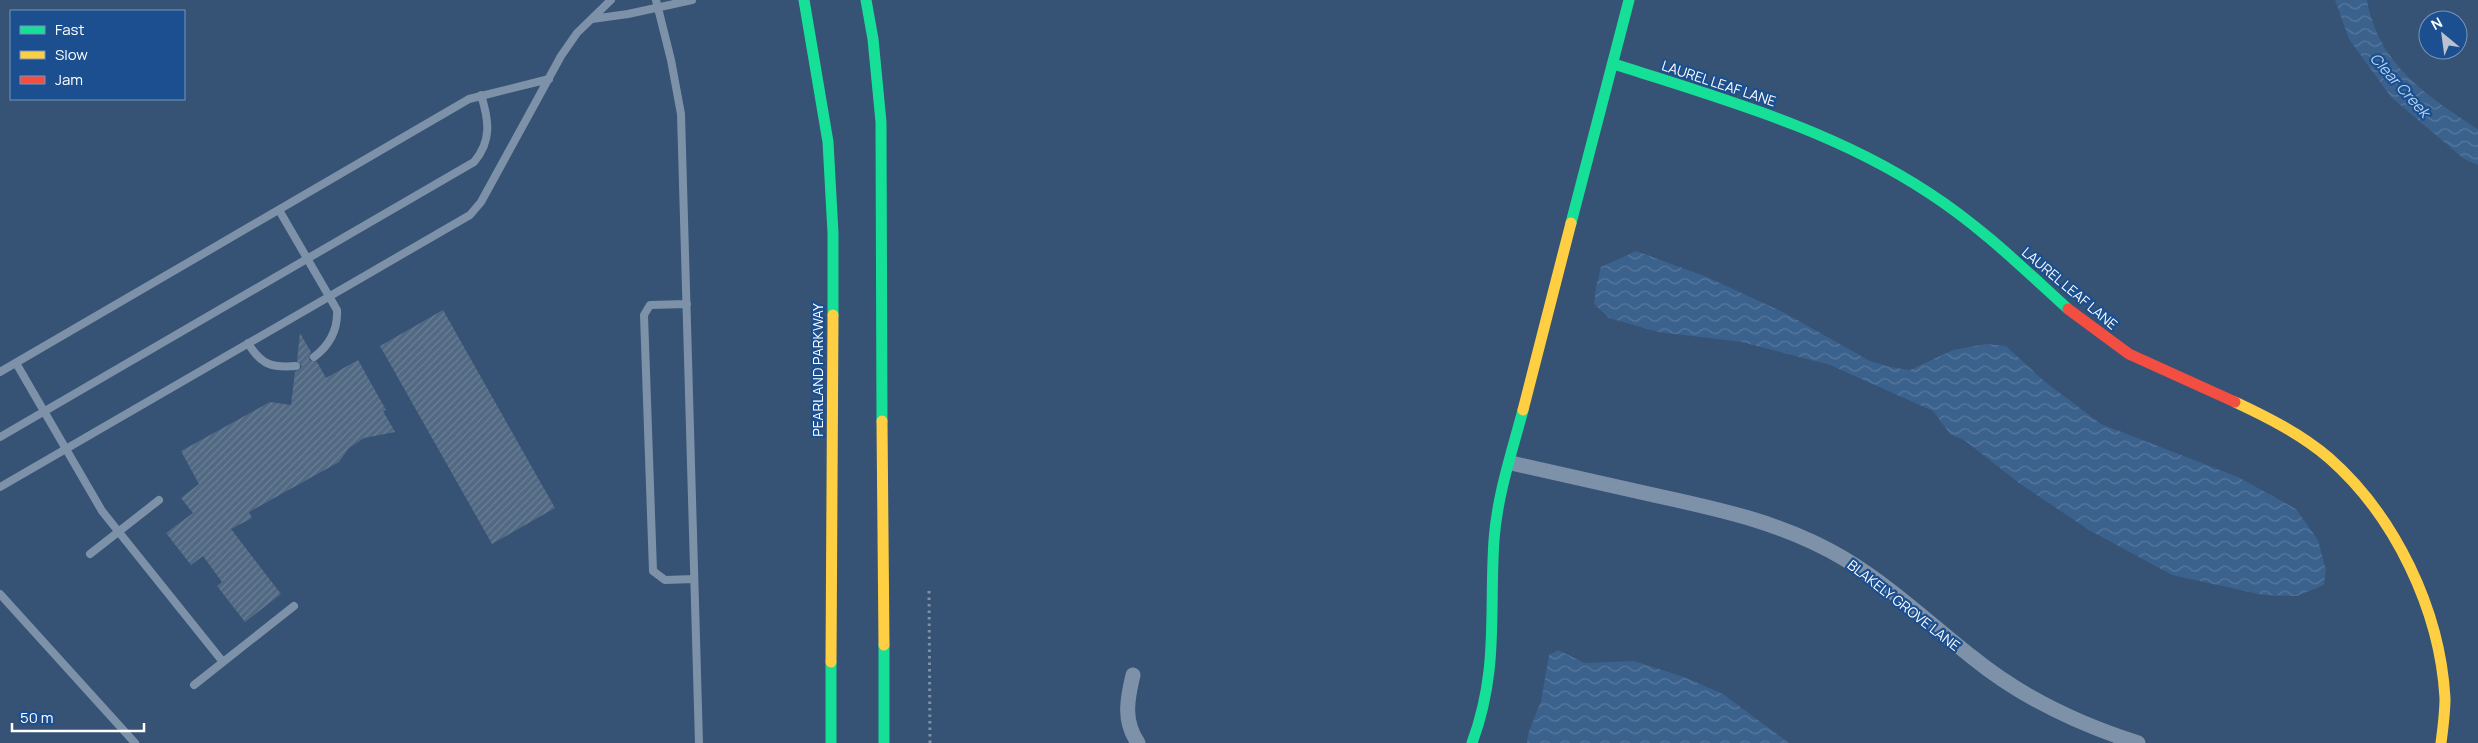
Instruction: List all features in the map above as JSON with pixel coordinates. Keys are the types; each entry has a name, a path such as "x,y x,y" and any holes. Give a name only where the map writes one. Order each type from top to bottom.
{"street":[{"name":"PEARLAND PARKWAY","path":"804,0 828,142 833,233 831,743"},
{"path":"857,0 872,39"},
{"path":"866,0 881,122 884,743"},
{"path":"1472,743 1486,700 1492,657 1493,545 1498,511 1629,0"},
{"name":"LAUREL LEAF LANE","path":"1614,64 1767,114 1830,139 1868,157 1940,200 1974,224 2068,309 2122,350 2151,366 2244,406 2305,440 2330,459 2352,482 2378,515 2398,547 2424,602 2440,662 2445,692 2441,743"},
{"name":"BLAKELY GROVE LANE","path":"1511,463 1734,513 1784,529 1844,558 1972,658 2028,697 2063,715 2138,743"},
{"path":"1133,675 1128,697 1127,714 1130,731 1138,743"}],"lane":[{"path":"0,487 470,215 480,202 550,79 561,56 578,33 612,0"},
{"path":"592,19 657,4 692,0"},
{"path":"657,4 671,60 681,114 699,743"},
{"path":"0,372 469,99 481,94 550,79"},
{"path":"0,437 474,162 483,152 488,135 486,108 481,94"},
{"path":"279,210 337,310 338,323 331,339 314,357"},
{"path":"687,304 650,305 644,314 653,571 665,580 694,579"},
{"path":"248,344 259,360 269,366 296,366"},
{"path":"16,363 102,511 223,662"},
{"path":"90,554 159,500"},
{"path":"0,594 135,743"},
{"path":"194,685 294,606"}],"path":[{"path":"929,590 930,743"}],"water":[{"name":"Clear Creek","path":"2335,0 2367,0 2373,23 2382,43 2394,60 2423,91 2478,129 2478,165 2464,159 2391,97 2349,39"},
{"path":"1636,251 1707,277 1785,313 1870,361 1890,367 1910,370 1953,350 1986,344 2006,346 2044,381 2101,424 2238,477 2296,509 2318,540 2326,570 2324,585 2297,596 2263,595 2172,575 2089,530 2019,483 1964,440 1950,434 1933,411 1830,365 1742,342 1658,332 1609,318 1594,304 1601,267"},
{"path":"1558,650 1585,663 1634,661 1684,677 1723,694 1789,743 1527,743 1528,734 1541,701 1549,655"}],"building":[{"path":"443,310 555,508 492,544 380,346"},
{"path":"300,333 311,352 309,360 317,362 326,378 358,360 386,410 383,411 395,432 364,438 349,448 339,462 249,512 252,518 231,529 281,594 245,622 217,586 222,582 203,556 191,565 166,533 193,513 181,498 199,484 181,451 270,402 291,405 295,372 302,366 297,361"}],"traffic: fast":[{"path":"804,0 828,142 833,233 833,315"},
{"path":"866,0 873,39 881,122 882,421"},
{"path":"1571,223 1629,0"},
{"path":"1614,64 1736,103 1815,133 1892,171 1929,193 1966,219 2068,309"},
{"path":"1472,743 1486,691 1490,666 1494,540 1498,507 1523,410"},
{"path":"884,645 884,743"},
{"path":"831,662 831,743"}],"traffic: slow":[{"path":"1523,410 1571,223"},
{"path":"831,662 833,315"},
{"path":"2235,402 2295,434 2329,458 2353,481 2393,536 2410,567 2424,599 2434,632 2445,698 2441,743"},
{"path":"882,421 884,645"}],"traffic: jam":[{"path":"2068,309 2129,354 2235,402"}]}
